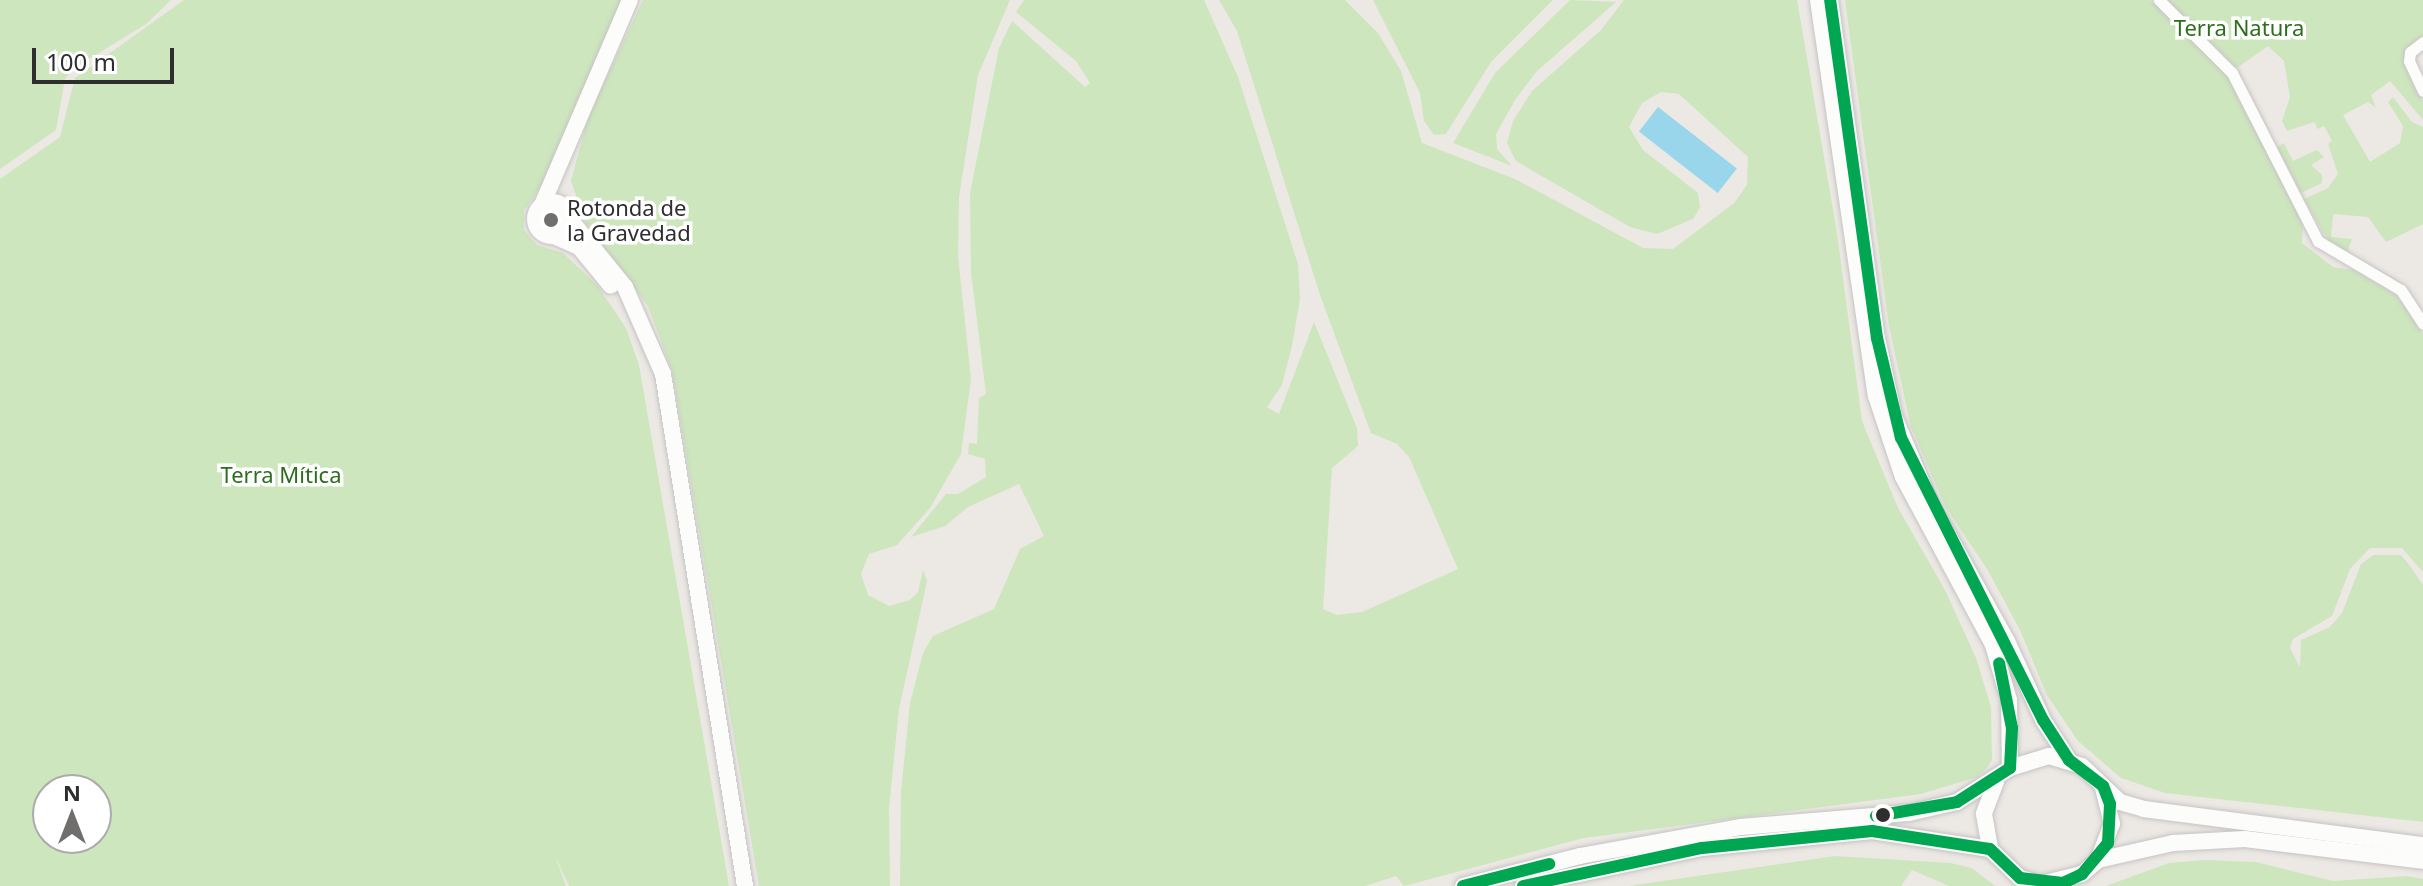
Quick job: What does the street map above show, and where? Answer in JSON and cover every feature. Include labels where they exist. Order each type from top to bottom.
[{"type":"main road","points":[[630,0],[535,223],[543,234],[579,247],[620,298],[653,377],[735,886]]},
{"type":"main road","points":[[1818,0],[1876,396],[1903,477],[1993,645],[2009,700],[2010,768]]},
{"type":"main road","points":[[1830,0],[1877,338],[1897,427],[1931,504],[2007,641],[2043,720],[2069,760],[2120,802],[2192,819],[2423,845]]},
{"type":"main road","points":[[554,236],[563,232],[567,213],[561,163]]},
{"type":"main road","points":[[542,205],[551,202],[567,213],[625,287],[663,374],[745,886]]},
{"type":"main road","points":[[1463,886],[1580,856],[1741,827],[1909,813],[1957,802],[1997,781],[2010,768],[2039,757],[2069,760]]},
{"type":"main road","points":[[1997,781],[1984,814],[1990,849],[2003,866],[2041,884],[2063,883],[2098,860],[2155,845],[2245,839],[2423,861]]},
{"type":"main road","points":[[2098,860],[2112,824],[2103,786]]},
{"type":"main road","points":[[1523,886],[1702,848],[1858,832],[1961,841],[1990,849]]},
{"type":"street","points":[[2159,0],[2232,73],[2318,241],[2401,290],[2423,324]]},
{"type":"street","points":[[2423,42],[2410,52],[2409,61],[2423,91]]},
{"type":"green space","points":[[0,0],[171,0],[146,24],[73,69],[65,79],[56,130],[0,169]]},
{"type":"green space","name":"Terra Mítica","points":[[184,0],[622,0],[543,184],[524,210],[524,230],[537,245],[563,253],[597,285],[626,328],[639,365],[729,886],[569,886],[555,856],[566,886],[0,886],[0,179],[60,137],[75,78]]},
{"type":"green space","points":[[643,0],[1010,0],[978,75],[959,197],[958,256],[971,379],[961,454],[930,508],[897,545],[869,554],[861,574],[868,595],[889,606],[910,600],[918,592],[923,570],[927,581],[899,709],[889,808],[890,886],[759,886],[672,371],[648,306],[586,224],[571,181],[588,117]]},
{"type":"green space","points":[[1024,0],[1204,0],[1238,77],[1298,264],[1300,299],[1292,346],[1282,385],[1267,407],[1279,414],[1314,322],[1357,428],[1358,446],[1332,468],[1323,609],[1337,615],[1362,612],[1458,569],[1409,457],[1397,444],[1371,433],[1320,295],[1237,31],[1219,0],[1345,0],[1378,33],[1401,71],[1422,143],[1515,179],[1643,248],[1673,249],[1734,203],[1747,185],[1748,157],[1679,94],[1661,92],[1642,103],[1629,127],[1643,150],[1698,193],[1700,207],[1693,219],[1657,234],[1630,227],[1516,161],[1507,143],[1513,121],[1532,91],[1601,30],[1624,0],[1797,0],[1837,233],[1862,421],[1898,508],[1945,590],[1976,658],[1991,707],[1992,760],[1986,769],[1977,777],[1921,794],[1584,838],[1404,886],[1396,876],[1365,886],[900,886],[901,792],[910,703],[923,653],[933,636],[994,609],[1020,549],[1044,536],[1019,484],[968,507],[945,526],[911,537],[946,494],[958,494],[986,477],[985,459],[968,454],[969,443],[977,444],[979,398],[986,394],[971,272],[970,193],[999,48],[1012,21],[1085,87],[1090,83],[1076,61],[1016,12]]},
{"type":"green space","points":[[1373,0],[1553,0],[1491,62],[1446,134],[1434,135],[1424,121],[1420,93]]},
{"type":"green space","points":[[1570,0],[1616,2],[1536,72],[1515,100],[1496,134],[1497,149],[1512,166],[1453,143],[1495,73]]},
{"type":"green space","points":[[1845,0],[2150,0],[2179,22],[2228,75],[2303,224],[2302,243],[2333,267],[2354,270],[2394,294],[2408,310],[2423,334],[2423,572],[2402,548],[2370,548],[2350,569],[2332,616],[2293,639],[2290,648],[2300,667],[2301,640],[2330,627],[2342,613],[2361,564],[2373,555],[2401,555],[2410,566],[2423,585],[2423,822],[2165,793],[2121,778],[2078,741],[2047,695],[2020,630],[1987,569],[1945,506],[1911,427],[1889,326]]},
{"type":"green space","name":"Terra Natura","points":[[2166,0],[2423,0],[2423,36],[2404,58],[2423,101],[2423,120],[2390,81],[2371,95],[2376,108],[2368,102],[2343,115],[2370,162],[2400,143],[2403,126],[2388,102],[2393,97],[2412,122],[2423,127],[2423,224],[2386,242],[2368,217],[2333,214],[2331,237],[2352,239],[2347,253],[2330,244],[2304,199],[2328,188],[2338,174],[2328,144],[2332,141],[2324,126],[2318,129],[2314,122],[2287,131],[2282,121],[2290,97],[2284,61],[2268,46],[2237,68]]},
{"type":"green space","points":[[2284,143],[2293,161],[2317,150],[2324,157],[2311,165],[2322,175],[2322,183],[2301,193],[2277,147]]},
{"type":"green space","points":[[1835,856],[1950,863],[1972,868],[1995,886],[1949,886],[1912,870],[1901,886],[1628,886]]},
{"type":"green space","points":[[2205,860],[2256,862],[2333,881],[2407,876],[2423,879],[2423,886],[2106,886],[2169,863]]},
{"type":"water","points":[[1658,107],[1737,169],[1718,193],[1639,131]]},
{"type":"transit line","points":[[1523,886],[1702,848],[1872,831],[1990,849],[2020,878],[2063,883],[2082,874],[2108,843],[2110,804],[2103,786],[2069,760],[2043,720],[1901,438],[1877,338],[1830,0]]},
{"type":"transit line","points":[[1876,816],[1957,802],[2010,768],[2012,728],[1999,663]]},
{"type":"transit line","points":[[1463,886],[1549,864]]},
{"type":"place","name":"Rotonda de la Gravedad","points":[[551,220]]}]
